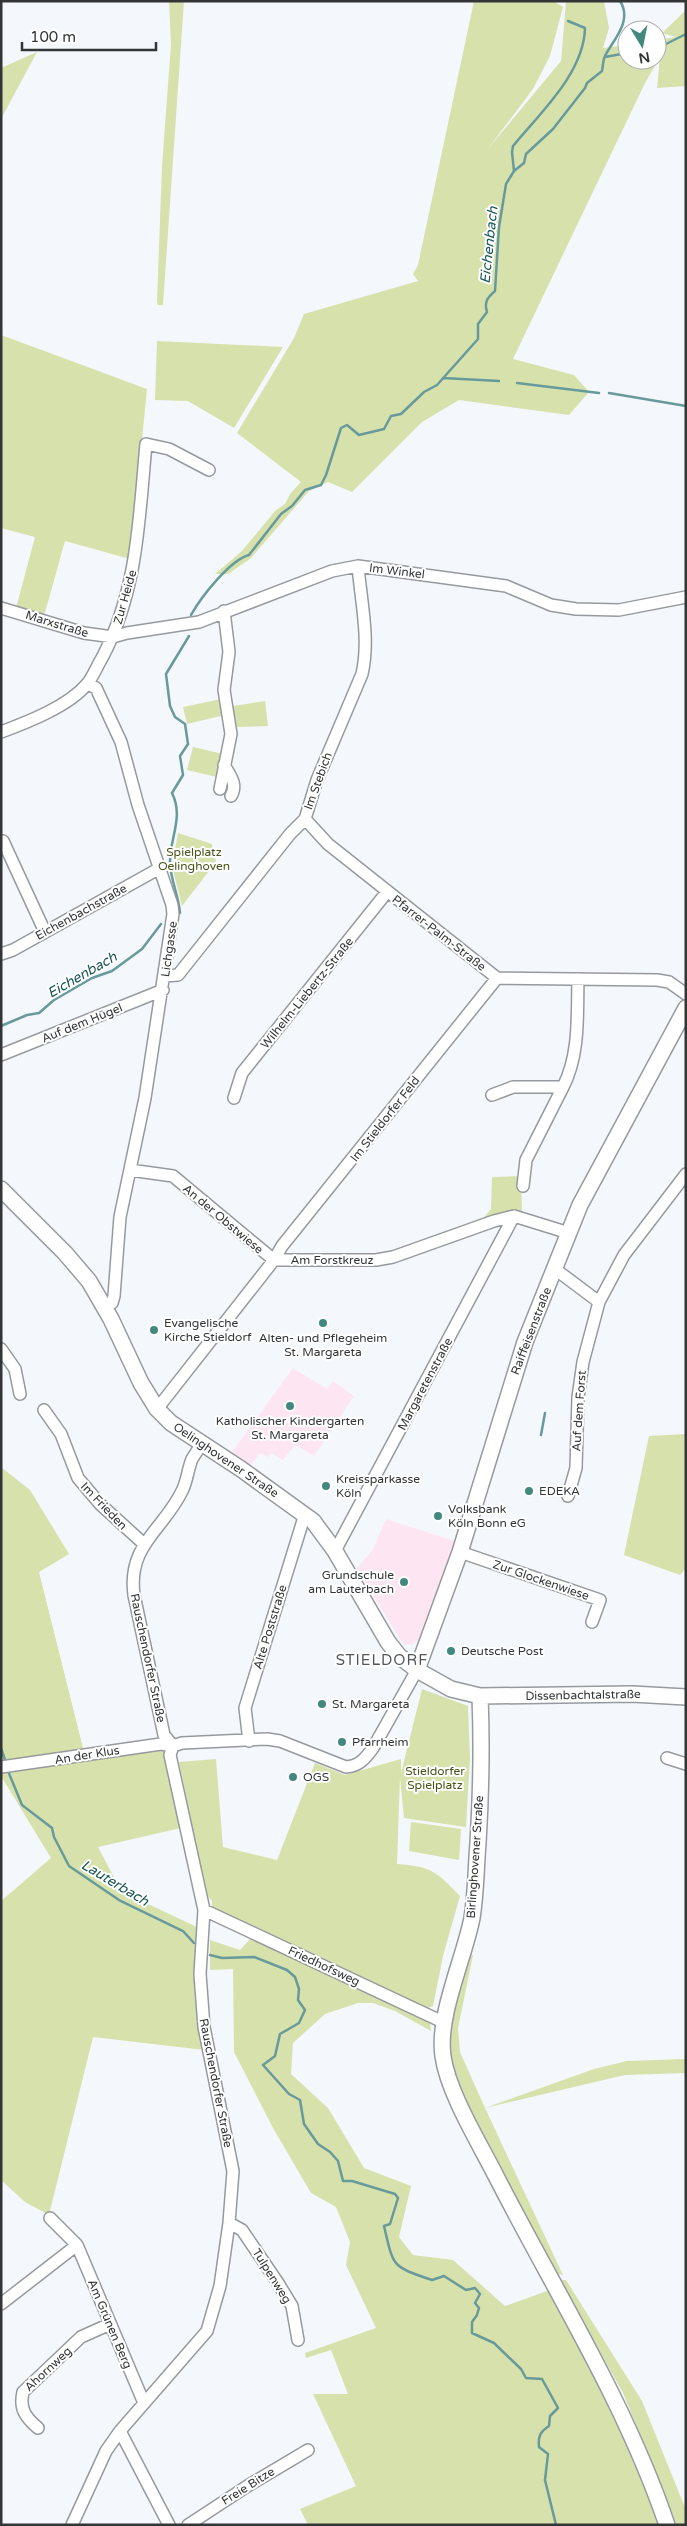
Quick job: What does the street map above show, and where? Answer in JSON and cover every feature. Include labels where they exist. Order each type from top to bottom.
[{"type":"main road","name":"Raiffeisenstraße","points":[[417,1670],[460,1552],[514,1373],[569,1233],[594,1176],[686,1008]]},
{"type":"main road","name":"Oelinghovener Straße","points":[[1,1188],[65,1253],[89,1281],[105,1308],[141,1383],[157,1409],[171,1424],[203,1443],[305,1514],[324,1534],[398,1656],[417,1670],[451,1689],[480,1696]]},
{"type":"main road","name":"Dissenbachtalstraße","points":[[480,1696],[632,1694],[686,1697]]},
{"type":"main road","name":"Birlinghovener Straße","points":[[480,1696],[479,1816],[474,1904],[444,2023],[442,2046],[447,2074],[521,2225],[589,2346],[620,2410],[667,2525]]},
{"type":"street","name":"Zur Heide","points":[[1,732],[38,717],[75,696],[88,684],[113,637],[134,570],[146,444],[169,449],[209,470]]},
{"type":"street","name":"Im Winkel","points":[[113,637],[127,633],[198,622],[332,571],[358,566],[506,586],[551,605],[576,609],[619,610],[686,597]]},
{"type":"street","name":"Im Stebich","points":[[165,976],[178,975],[290,834],[305,819],[316,780],[362,674],[366,642],[358,566]]},
{"type":"street","name":"Marxstraße","points":[[1,608],[84,633],[113,637]]},
{"type":"street","points":[[220,789],[231,734],[224,690],[230,652],[224,611]]},
{"type":"street","name":"Lichgasse","points":[[88,684],[96,688],[122,742],[138,805],[160,868],[173,914],[146,1098],[120,1217],[114,1296],[112,1303],[105,1308]]},
{"type":"street","points":[[224,765],[234,780],[234,791],[231,796]]},
{"type":"street","name":"Pfarrer-Palm-Straße","points":[[305,819],[328,844],[497,978],[657,980],[669,982],[686,994]]},
{"type":"street","points":[[4,841],[45,932]]},
{"type":"street","name":"Eichenbachstraße","points":[[1,954],[45,932],[160,868]]},
{"type":"street","name":"Wilhelm-Liebertz-Straße","points":[[234,1098],[242,1073],[387,892]]},
{"type":"street","name":"Im Stieldorfer Feld","points":[[274,1260],[282,1246],[497,978]]},
{"type":"street","points":[[523,1186],[526,1160],[570,1075],[575,1052],[578,979]]},
{"type":"street","name":"Auf dem Hügel","points":[[1,1055],[163,990]]},
{"type":"street","points":[[492,1095],[514,1086],[563,1087]]},
{"type":"street","name":"An der Obstwiese","points":[[130,1170],[173,1176],[274,1260]]},
{"type":"street","name":"Auf dem Forst","points":[[568,1496],[576,1468],[578,1397],[583,1362],[599,1302],[624,1254],[686,1174]]},
{"type":"street","points":[[514,1216],[569,1233]]},
{"type":"street","name":"Am Forstkreuz","points":[[157,1409],[274,1260],[376,1260],[393,1257],[494,1221],[514,1216]]},
{"type":"street","name":"Margaretenstraße","points":[[335,1551],[514,1216]]},
{"type":"street","points":[[555,1268],[599,1302]]},
{"type":"street","points":[[1,1348],[15,1369],[20,1394]]},
{"type":"street","name":"Im Frieden","points":[[44,1410],[60,1434],[78,1478],[100,1504],[144,1544]]},
{"type":"street","name":"Rauschendorfer Straße","points":[[72,2525],[106,2451],[120,2431],[208,2331],[220,2286],[229,2223],[231,2161],[204,2027],[200,1974],[204,1910],[170,1755],[173,1746],[164,1735],[134,1595],[134,1572],[144,1544],[178,1498],[192,1460],[203,1443]]},
{"type":"street","name":"Alte Poststraße","points":[[249,1741],[245,1708],[305,1514]]},
{"type":"street","name":"Zur Glockenwiese","points":[[460,1552],[600,1600],[592,1622]]},
{"type":"street","name":"An der Klus","points":[[1,1766],[161,1744],[173,1746],[182,1743],[267,1739],[280,1741],[346,1767],[354,1766],[364,1760],[378,1741],[417,1670]]},
{"type":"street","points":[[667,1758],[686,1764]]},
{"type":"street","name":"Friedhofsweg","points":[[204,1910],[444,2023]]},
{"type":"street","name":"Am Grünen Berg","points":[[50,2218],[77,2245],[144,2403]]},
{"type":"street","name":"Tulpenweg","points":[[229,2223],[242,2230],[283,2290],[292,2306],[298,2340]]},
{"type":"street","points":[[1,2304],[77,2245]]},
{"type":"street","name":"Ahornweg","points":[[38,2428],[26,2418],[20,2402],[23,2392],[81,2338],[110,2324]]},
{"type":"street","points":[[120,2431],[169,2525]]},
{"type":"street","name":"Freie Bitze","points":[[188,2525],[248,2485],[308,2450]]},
{"type":"shaded area","points":[[293,1368],[327,1389],[333,1381],[354,1396],[314,1456],[295,1445],[283,1460],[271,1453],[268,1457],[260,1453],[250,1466],[230,1455]]},
{"type":"shaded area","name":"Grundschule am Lauterbach","points":[[386,1519],[455,1541],[427,1623],[418,1640],[412,1645],[403,1644],[362,1577],[355,1571],[373,1549]]},
{"type":"green space","points":[[169,1],[184,1],[163,305],[158,305],[162,166],[171,44]]},
{"type":"green space","points":[[474,1],[553,1],[563,7],[550,56],[533,89],[487,150],[561,61],[566,1],[604,1],[609,28],[603,48],[617,46],[617,70],[652,70],[513,359],[574,375],[589,392],[569,415],[459,400],[422,422],[352,492],[328,482],[309,491],[250,559],[228,574],[215,574],[242,551],[275,511],[285,504],[290,494],[301,482],[237,433],[294,338],[304,314],[418,281],[413,274],[418,265]]},
{"type":"green space","points":[[686,10],[686,86],[657,88],[659,70],[667,70],[667,38],[676,37],[667,34],[667,28]]},
{"type":"green space","points":[[37,52],[1,119],[1,68]]},
{"type":"green space","points":[[1,335],[147,389],[130,559],[65,541],[44,616],[16,608],[35,537],[1,528]]},
{"type":"green space","points":[[157,341],[283,347],[234,428],[188,401],[155,400]]},
{"type":"green space","points":[[221,699],[225,715],[187,724],[183,707]]},
{"type":"green space","points":[[265,701],[268,726],[237,727],[233,706]]},
{"type":"green space","points":[[193,747],[223,754],[217,777],[187,770]]},
{"type":"green space","name":"Spielplatz Oelinghoven","points":[[178,833],[212,844],[216,862],[182,906],[172,866]]},
{"type":"green space","points":[[521,1176],[522,1211],[512,1211],[482,1220],[491,1209],[492,1177]]},
{"type":"green space","points":[[686,1434],[686,1568],[680,1575],[624,1555],[649,1436]]},
{"type":"green space","points":[[1,1467],[30,1490],[69,1554],[39,1572],[84,1752],[1,1763]]},
{"type":"green space","name":"Stieldorfer Spielplatz","points":[[422,1689],[468,1706],[470,1758],[466,1827],[404,1818],[400,1777],[397,1864],[418,1866],[433,1872],[460,1896],[443,1956],[433,2006],[425,2009],[212,1911],[212,1901],[206,1894],[179,1762],[216,1759],[223,1847],[277,1860],[315,1763],[345,1775],[401,1759],[401,1773]]},
{"type":"green space","points":[[157,1748],[165,1752],[181,1828],[98,1847],[118,1885],[148,1904],[199,1928],[195,1990],[200,2035],[204,2050],[93,2037],[49,2215],[25,2202],[1,2180],[1,1901],[51,1858],[1,1776],[1,1771]]},
{"type":"green space","points":[[411,1822],[461,1829],[459,1860],[409,1851]]},
{"type":"green space","points":[[252,1937],[430,2020],[431,2031],[395,2011],[373,2003],[358,2003],[325,2014],[293,2043],[291,2074],[328,2108],[364,2168],[411,2186],[399,2237],[413,2255],[453,2260],[505,2306],[550,2290],[607,2386],[660,2525],[308,2525],[300,2509],[356,2486],[313,2394],[348,2394],[331,2350],[306,2358],[305,2353],[376,2328],[346,2265],[350,2242],[336,2207],[311,2193],[273,2128],[234,2052],[233,1969],[210,1970],[210,1940],[240,1950]]},
{"type":"green space","points":[[469,1954],[473,1955],[458,2028],[460,2052],[563,2275],[551,2272],[456,2086],[446,2037]]},
{"type":"green space","points":[[686,2059],[686,2073],[625,2075],[485,2108],[594,2069],[627,2061]]},
{"type":"green space","points":[[560,2280],[566,2280],[642,2401],[686,2510],[686,2525],[677,2525],[623,2393]]},
{"type":"waterway","name":"Eichenbach","points":[[191,615],[225,571],[241,558],[249,555],[281,514],[292,506],[305,490],[321,485],[341,428],[347,425],[359,435],[384,429],[391,416],[401,414],[424,392],[437,385],[478,339],[478,324],[487,312],[487,300],[495,291],[499,227],[506,184],[514,171],[524,163],[526,154],[553,129],[587,83],[602,71],[605,56],[623,23],[623,8],[620,1]]},
{"type":"waterway","points":[[514,171],[513,146],[559,92],[577,61],[583,45],[585,28],[568,21]]},
{"type":"waterway","points":[[667,44],[686,34]]},
{"type":"waterway","points":[[605,57],[617,55]]},
{"type":"waterway","points":[[443,378],[499,381]]},
{"type":"waterway","points":[[517,383],[599,393]]},
{"type":"waterway","points":[[609,393],[686,406]]},
{"type":"waterway","name":"Eichenbach","points":[[180,913],[170,868],[177,819],[177,810],[172,793],[183,775],[180,756],[188,744],[185,724],[175,717],[170,706],[166,674],[189,636]]},
{"type":"waterway","name":"Eichenbach","points":[[1,1026],[27,1015],[39,1013],[54,1000],[92,978],[112,971],[142,949],[161,924]]},
{"type":"waterway","points":[[541,1435],[545,1413]]},
{"type":"waterway","name":"Lauterbach","points":[[1,1748],[6,1763]]},
{"type":"waterway","name":"Lauterbach","points":[[8,1771],[22,1805],[52,1828],[54,1837],[69,1866],[119,1900],[183,1931],[194,1943]]},
{"type":"waterway","name":"Lauterbach","points":[[210,1955],[222,1958],[254,1957],[287,1970],[295,1977],[299,1989],[298,2000],[305,2010],[299,2023],[280,2034],[275,2056],[263,2065],[289,2094],[300,2100],[304,2124],[318,2144],[330,2152],[338,2161],[343,2181],[352,2181],[395,2194],[398,2198],[390,2224],[384,2226],[390,2250],[396,2264],[409,2272],[432,2280],[444,2276],[466,2290],[475,2288],[480,2294],[475,2303],[479,2308],[472,2322],[472,2333],[494,2343],[521,2369],[526,2378],[542,2379],[558,2408],[550,2416],[549,2426],[539,2437],[539,2447],[548,2454],[545,2480],[556,2525]]},
{"type":"place","name":"Alten- und Pflegeheim St. Margareta","points":[[323,1323]]},
{"type":"place","name":"Evangelische Kirche Stieldorf","points":[[154,1330]]},
{"type":"place","name":"Katholischer Kindergarten St. Margareta","points":[[290,1406]]},
{"type":"place","name":"Kreissparkasse Köln","points":[[326,1486]]},
{"type":"place","name":"EDEKA","points":[[529,1491]]},
{"type":"place","name":"Volksbank Köln Bonn eG","points":[[438,1516]]},
{"type":"place","name":"Grundschule am Lauterbach","points":[[404,1582]]},
{"type":"place","name":"Deutsche Post","points":[[451,1651]]},
{"type":"place","name":"St. Margareta","points":[[322,1704]]},
{"type":"place","name":"Pfarrheim","points":[[342,1742]]},
{"type":"place","name":"OGS","points":[[293,1777]]},
{"type":"district","name":"STIELDORF","points":[[382,1660]]}]
